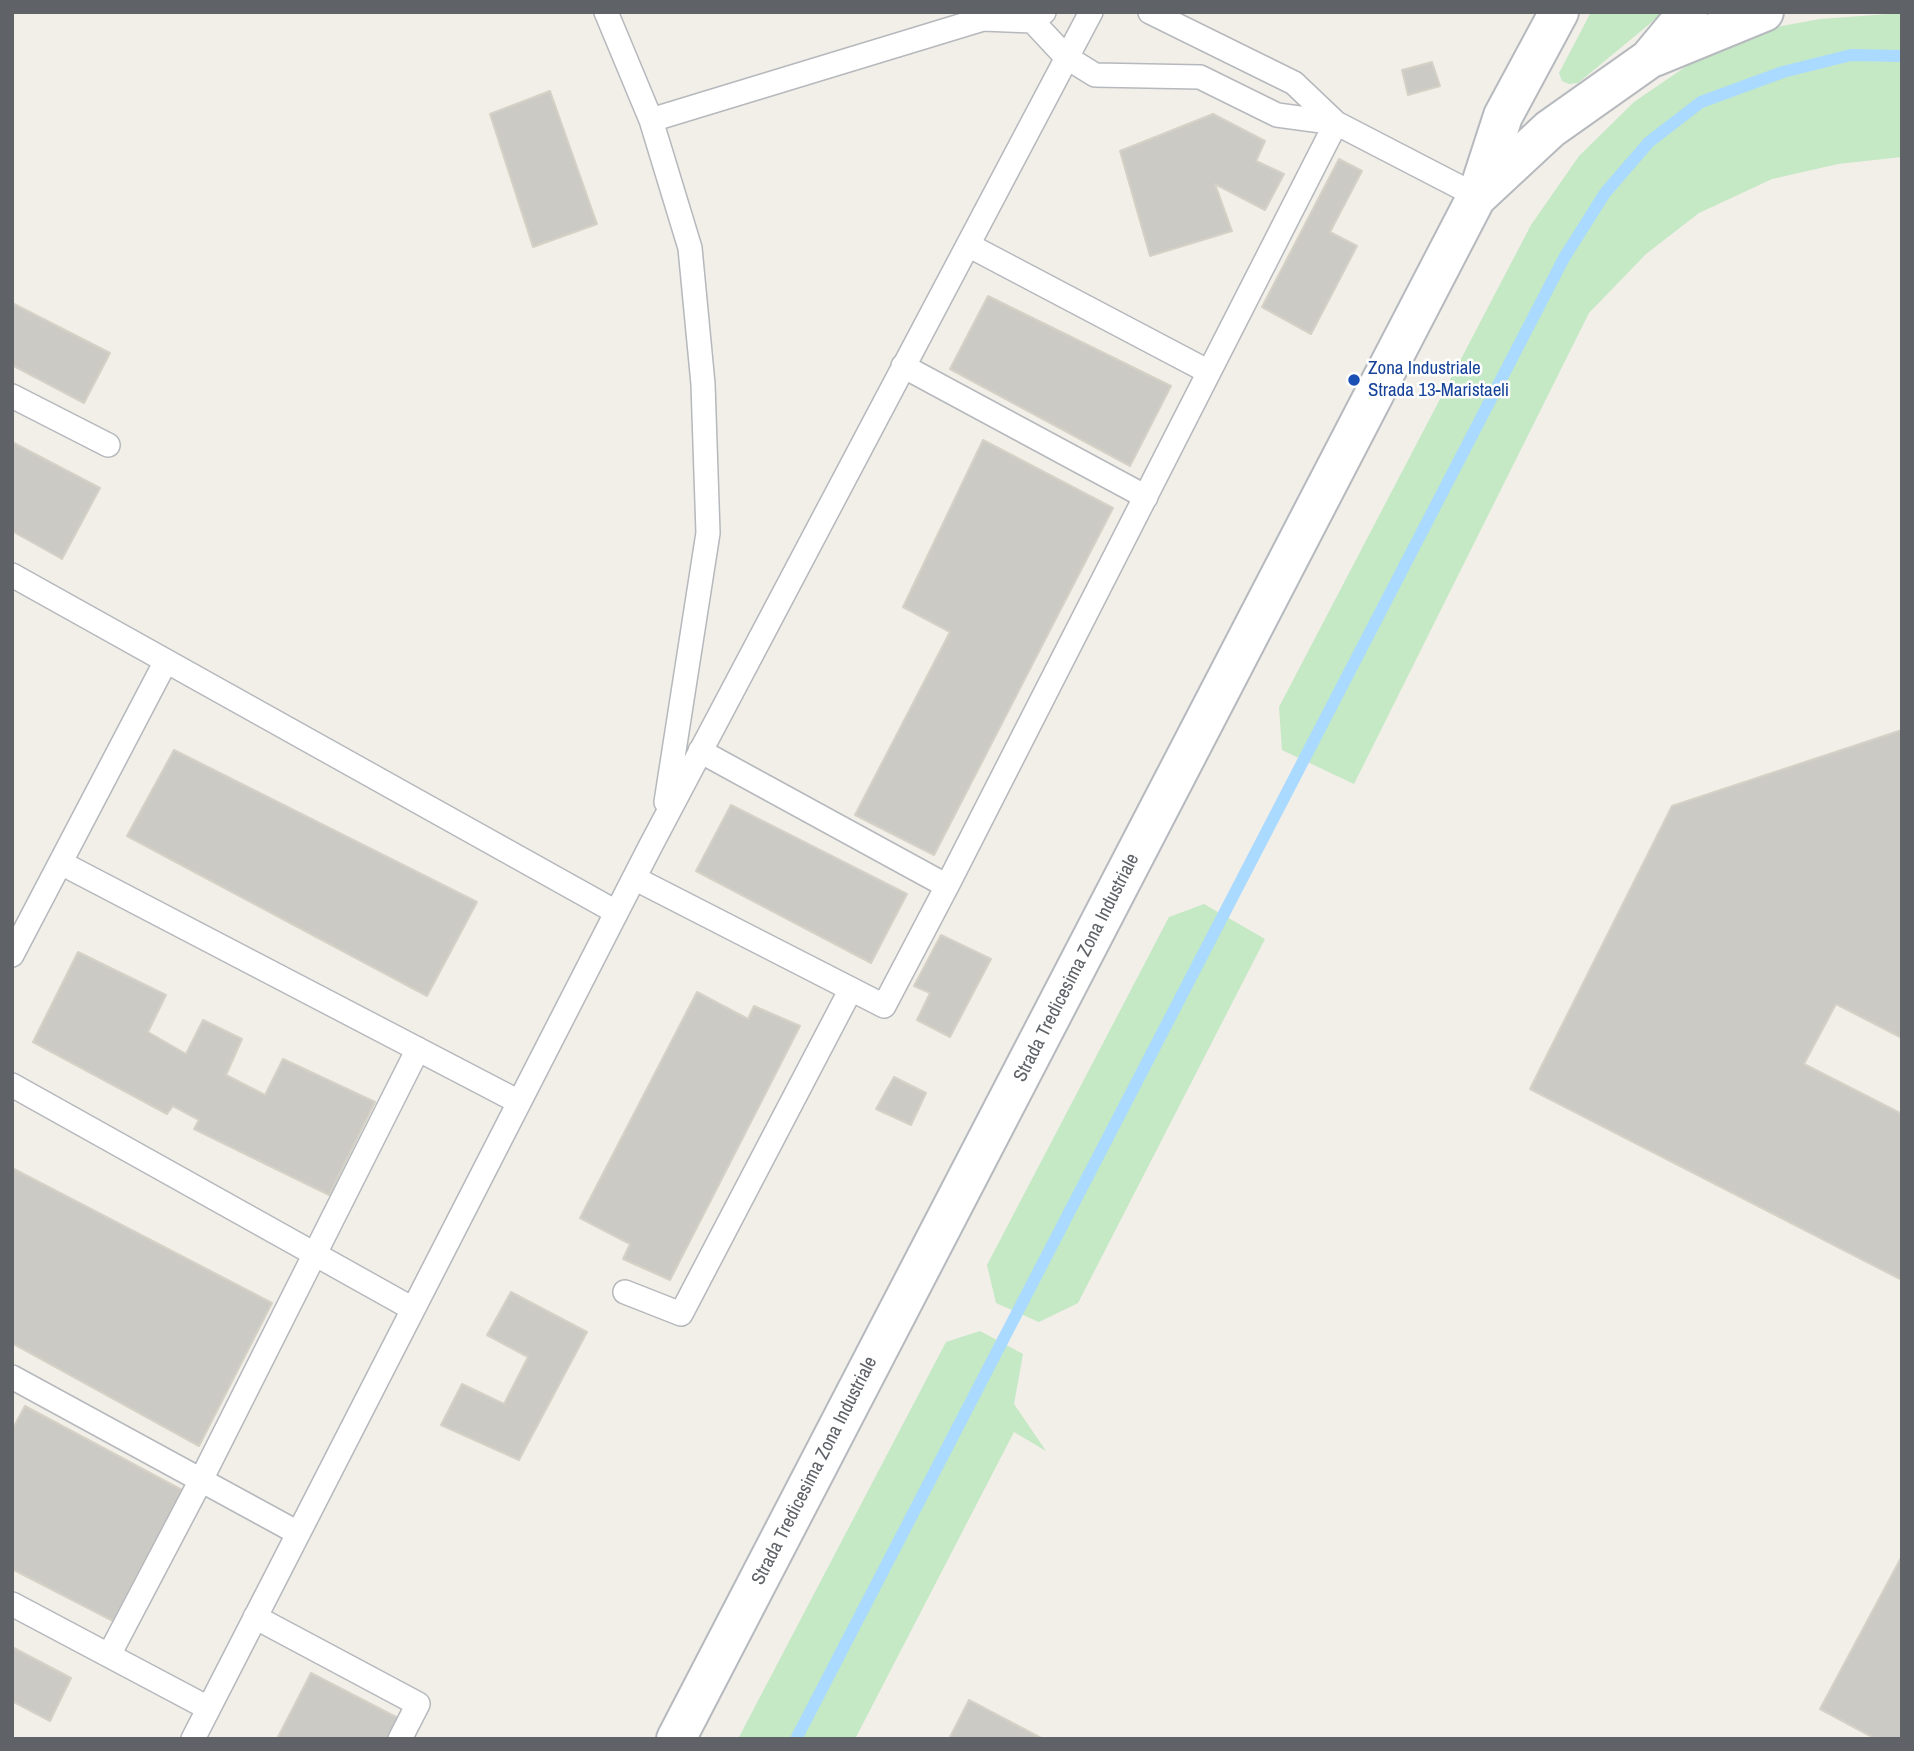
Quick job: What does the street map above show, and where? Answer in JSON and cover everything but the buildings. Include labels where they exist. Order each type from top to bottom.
[{"type":"street","points":[[1478,197],[1503,116],[1559,12]]},
{"type":"street","points":[[1649,59],[1688,12]]},
{"type":"street","points":[[1478,197],[1550,129],[1649,59],[1764,12]]},
{"type":"street","name":"Strada Tredicesima Zona Industriale","points":[[676,1739],[1478,197]]},
{"type":"lane","points":[[606,12],[651,120],[690,248],[703,384],[708,533],[663,822]]},
{"type":"lane","points":[[193,1739],[663,822],[1091,12]]},
{"type":"lane","points":[[1150,12],[1294,83],[1336,123],[1478,197]]},
{"type":"lane","points":[[651,120],[982,19],[1033,15],[1066,57],[1095,75],[1200,77],[1277,115],[1336,123]]},
{"type":"lane","points":[[634,878],[884,1006],[1336,123]]},
{"type":"lane","points":[[968,245],[1209,372]]},
{"type":"lane","points":[[903,366],[1146,497]]},
{"type":"lane","points":[[12,396],[108,445]]},
{"type":"lane","points":[[12,575],[617,912]]},
{"type":"lane","points":[[12,955],[166,661]]},
{"type":"lane","points":[[700,751],[947,886]]},
{"type":"lane","points":[[61,863],[519,1102]]},
{"type":"lane","points":[[625,1292],[681,1314],[851,989]]},
{"type":"lane","points":[[109,1655],[201,1480],[418,1049]]},
{"type":"lane","points":[[12,1086],[413,1309]]},
{"type":"lane","points":[[13,1378],[298,1533]]},
{"type":"lane","points":[[12,1604],[208,1709]]},
{"type":"lane","points":[[255,1617],[418,1704],[400,1739]]},
{"type":"green space","points":[[1591,12],[1664,12],[1578,83],[1569,84],[1562,81],[1559,73]]},
{"type":"green space","points":[[1902,13],[1902,157],[1838,164],[1772,179],[1699,213],[1646,254],[1589,313],[1354,784],[1282,750],[1279,707],[1531,225],[1579,156],[1634,102],[1694,61],[1771,28],[1820,19]]},
{"type":"green space","points":[[1204,904],[1265,939],[1078,1303],[1039,1322],[996,1303],[987,1265],[1169,917]]},
{"type":"green space","points":[[980,1331],[1023,1354],[1014,1404],[1046,1451],[1014,1432],[855,1739],[738,1739],[946,1342]]},
{"type":"waterway","points":[[796,1739],[1564,258],[1605,193],[1649,142],[1701,102],[1783,72],[1851,55],[1902,56]]},
{"type":"place","name":"Zona Industriale Strada 13-Maristaeli","points":[[1354,380]]}]
